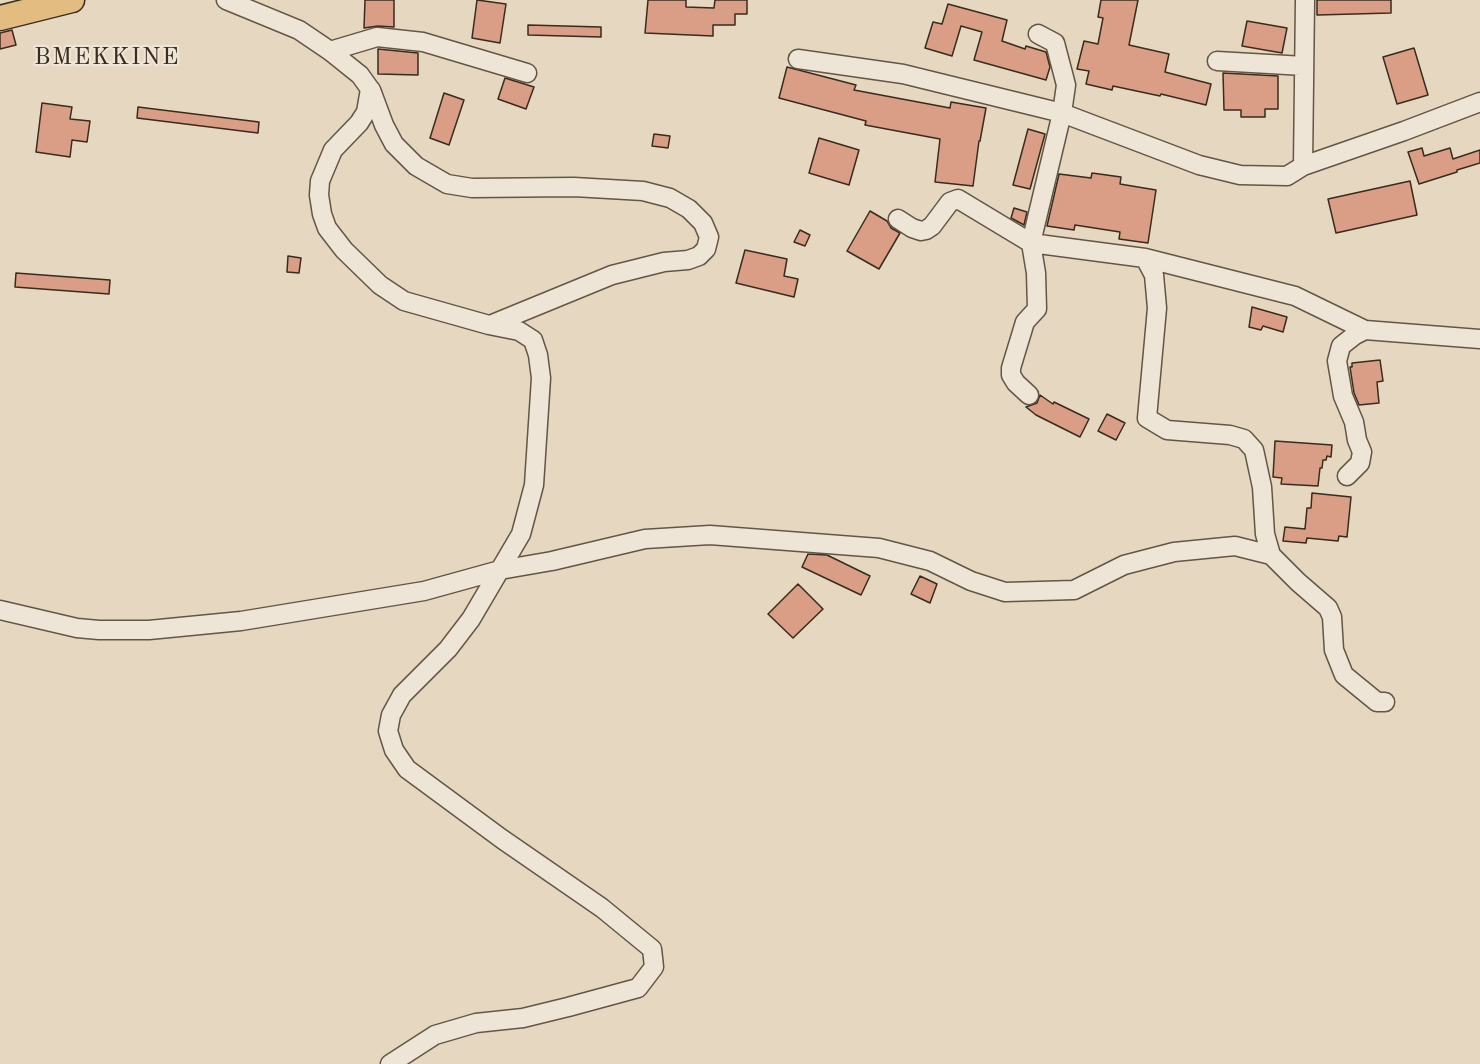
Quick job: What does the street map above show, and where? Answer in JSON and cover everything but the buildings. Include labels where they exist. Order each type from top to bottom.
[{"type":"main road","points":[[0,18],[72,0]]},
{"type":"street","points":[[226,0],[299,30],[360,75],[370,89],[394,144],[416,166],[447,184],[472,189],[574,187],[643,191],[670,198],[689,209],[703,223],[709,237],[706,249],[699,256],[612,275],[489,325]]},
{"type":"street","points":[[1303,166],[1305,0]]},
{"type":"street","points":[[1029,395],[1016,383],[1011,375],[1011,368],[1025,322],[1038,309],[1036,273],[1031,243],[1062,113],[1066,85],[1055,43],[1038,34]]},
{"type":"street","points":[[330,51],[377,38],[423,42],[527,73]]},
{"type":"street","points":[[798,59],[903,74],[1062,113],[1199,165],[1240,175],[1287,176],[1303,166],[1480,102]]},
{"type":"street","points":[[1217,61],[1304,66]]},
{"type":"street","points":[[370,89],[366,112],[359,123],[333,150],[320,181],[319,195],[327,228],[362,270],[404,301],[519,331],[533,340],[538,355],[541,378],[534,485],[521,534],[471,619],[448,649],[402,695],[391,716],[388,731],[394,750],[407,769],[602,908],[652,949],[654,967],[638,988],[523,1018],[477,1023],[435,1035],[390,1064]]},
{"type":"street","points":[[898,219],[912,228],[926,230],[932,226],[950,202],[958,199],[1031,243],[1145,258],[1295,296],[1365,330],[1480,339]]},
{"type":"street","points":[[1145,258],[1154,275],[1157,308],[1147,418],[1167,430],[1214,432],[1244,439],[1254,450],[1262,487],[1265,534],[1271,555],[1328,608],[1332,617],[1335,650],[1344,675],[1377,702],[1385,702]]},
{"type":"street","points":[[1347,476],[1360,463],[1362,452],[1354,422],[1343,396],[1337,361],[1341,346],[1365,330]]},
{"type":"street","points":[[0,610],[77,628],[149,630],[297,613],[424,591],[500,570],[552,561],[645,538],[710,535],[879,548],[930,561],[971,581],[1005,592],[1074,590],[1124,566],[1174,552],[1235,546],[1271,555]]},
{"type":"district","name":"BMEKKINE","points":[[107,58]]}]
